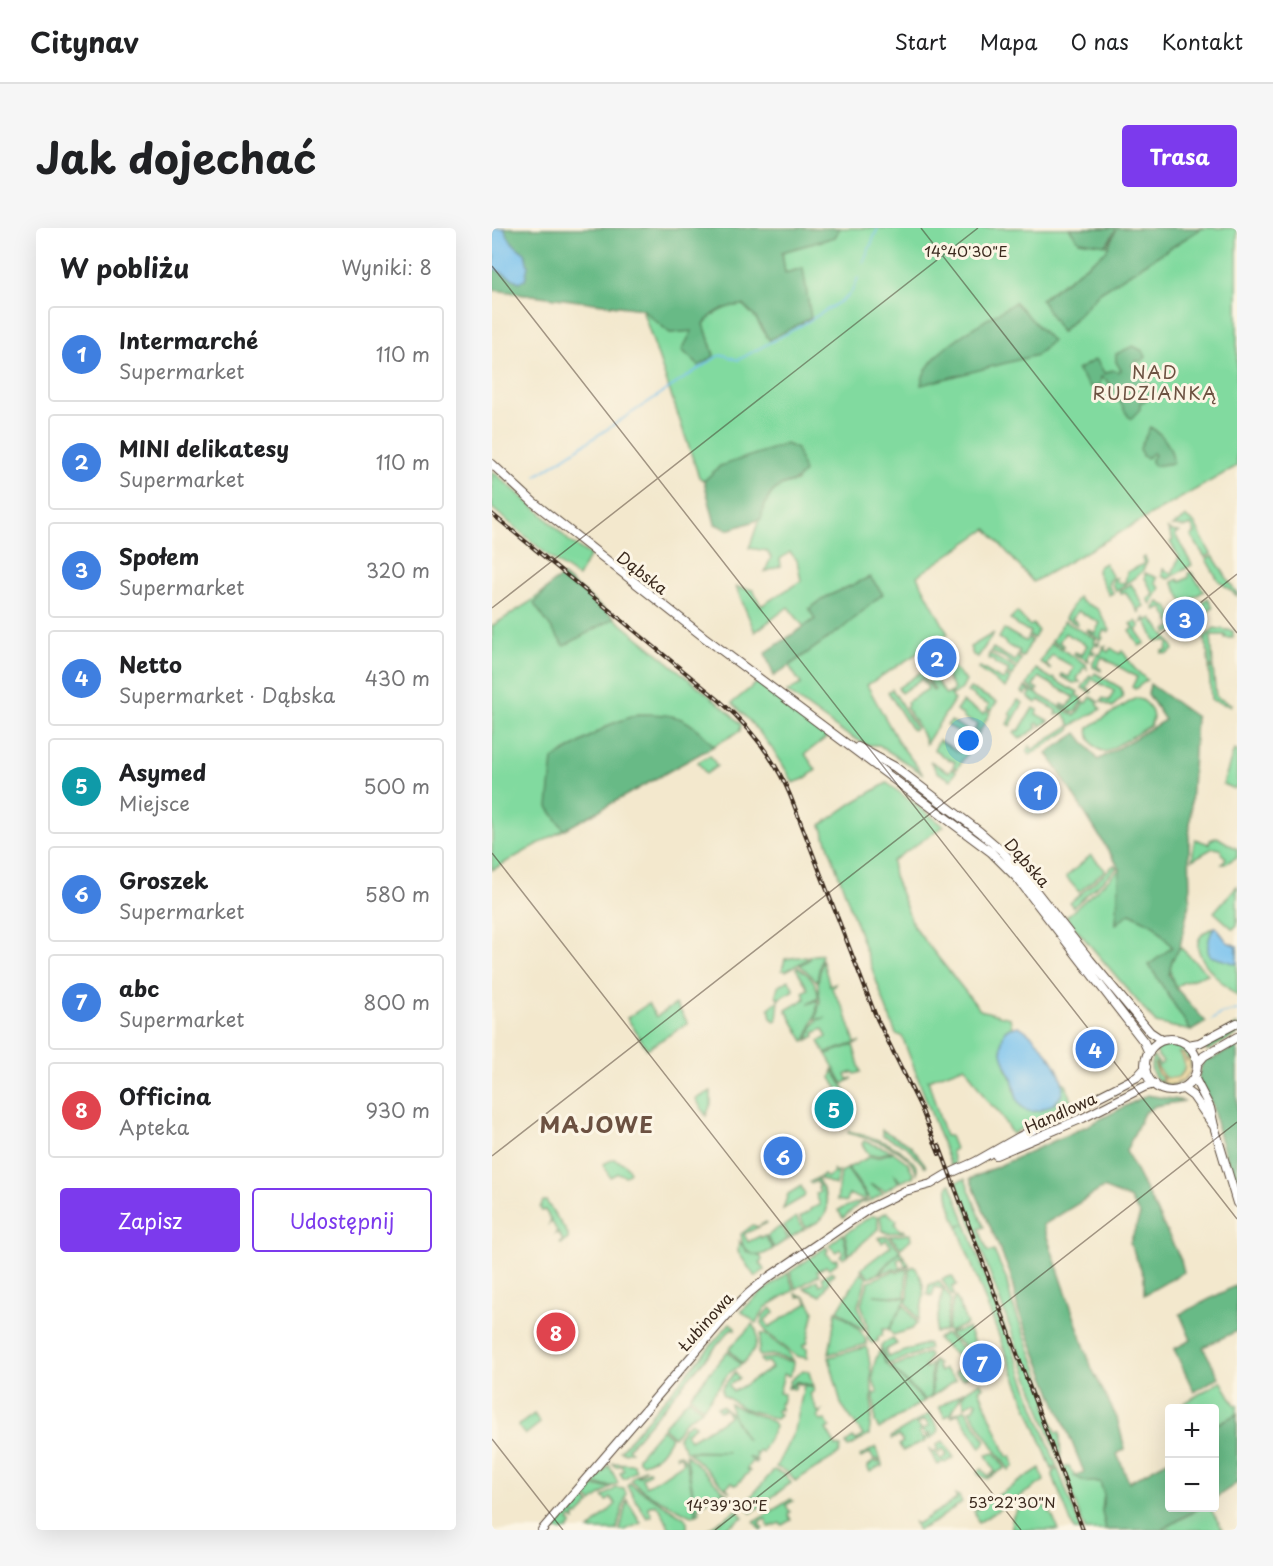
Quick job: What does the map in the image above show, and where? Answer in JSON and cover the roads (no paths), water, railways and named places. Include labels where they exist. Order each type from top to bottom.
[{"type":"street","name":"Dąbska","points":[[492,464],[533,502],[638,585],[980,842],[1003,863],[1143,1040],[1149,1053]]},
{"type":"street","name":"Dąbska","points":[[840,738],[892,765],[997,847],[1021,872],[1151,1033],[1162,1040]]},
{"type":"street","points":[[1188,1045],[1199,1043],[1237,1023]]},
{"type":"street","points":[[1197,1064],[1205,1055],[1237,1037]]},
{"type":"street","points":[[1162,1040],[1177,1040],[1188,1045],[1195,1054],[1197,1064],[1194,1077],[1182,1088],[1168,1090],[1155,1084],[1149,1077],[1146,1067],[1149,1053],[1155,1044],[1162,1040]]},
{"type":"street","name":"Handlowa","points":[[975,1162],[1022,1135],[1137,1077],[1146,1067]]},
{"type":"street","points":[[1194,1077],[1212,1110],[1214,1126],[1237,1203]]},
{"type":"street","name":"Handlowa","points":[[931,1184],[975,1162],[1076,1121],[1144,1086],[1155,1084]]},
{"type":"street","points":[[1182,1088],[1192,1096],[1214,1126]]},
{"type":"street","name":"Łubinowa","points":[[542,1530],[720,1323],[749,1293],[866,1210],[905,1191],[931,1184]]},
{"type":"water","points":[[492,228],[504,228],[512,242],[525,253],[528,266],[525,280],[519,282],[493,268],[495,257],[492,252]]},
{"type":"water","points":[[1214,927],[1227,942],[1237,946],[1237,964],[1210,956],[1208,945]]},
{"type":"water","points":[[1018,1026],[1033,1037],[1049,1055],[1063,1085],[1062,1093],[1056,1102],[1041,1110],[1029,1111],[1020,1105],[1006,1066],[1002,1049],[1005,1030]]},
{"type":"waterway","points":[[863,263],[878,228]]},
{"type":"waterway","points":[[536,476],[718,356],[724,355],[738,360],[846,298],[858,278]]},
{"type":"waterway","points":[[1212,1020],[1220,1014],[1237,1010]]},
{"type":"railway","points":[[492,514],[719,700],[741,721],[769,755],[790,795],[877,1019],[921,1108],[939,1154]]},
{"type":"railway","points":[[939,1145],[1083,1530]]},
{"type":"place","name":"Społem","points":[[1185,619]]},
{"type":"place","name":"MINI delikatesy","points":[[937,658]]},
{"type":"place","name":"Intermarché","points":[[1038,791]]},
{"type":"place","name":"Netto","points":[[1095,1049]]},
{"type":"place","name":"Asymed","points":[[834,1109]]},
{"type":"place","name":"Groszek","points":[[783,1156]]},
{"type":"place","name":"Officina","points":[[556,1332]]},
{"type":"place","name":"abc","points":[[982,1363]]},
{"type":"district","name":"NAD RUDZIANKĄ","points":[[1155,381]]},
{"type":"district","name":"MAJOWE","points":[[597,1123]]}]
